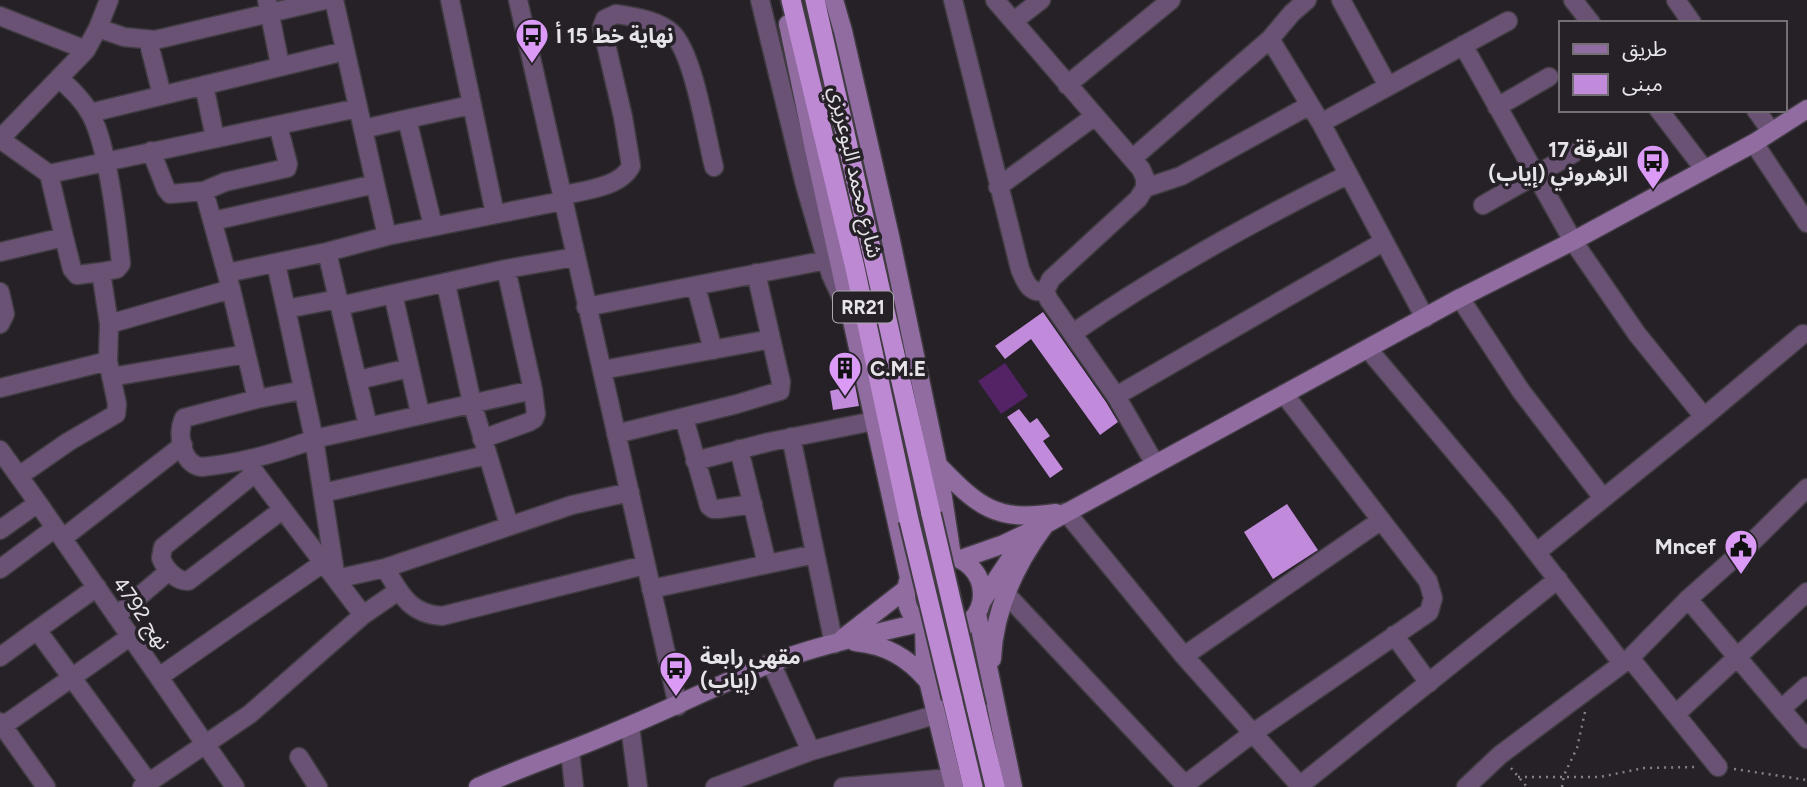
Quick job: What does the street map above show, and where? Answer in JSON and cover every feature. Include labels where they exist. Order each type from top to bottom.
[{"type":"highway","name":"شارع محمد البوعزيزي","points":[[791,0],[855,268],[909,520],[973,787]]},
{"type":"highway","name":"شارع محمد البوعزيزي","points":[[815,0],[995,787]]},
{"type":"main road","points":[[784,0],[908,584],[908,608],[921,625],[932,630],[949,632],[965,626],[980,607],[1010,557],[1039,527]]},
{"type":"main road","points":[[834,0],[844,31],[890,236],[956,558]]},
{"type":"main road","points":[[956,558],[1039,527],[1460,298],[1573,241],[1754,143],[1807,109]]},
{"type":"main road","points":[[938,465],[968,495],[996,512],[1024,516],[1066,512]]},
{"type":"main road","points":[[991,680],[992,651],[1006,594],[1039,527]]},
{"type":"main road","points":[[834,644],[876,614],[908,584],[914,571],[927,560],[935,557],[956,558],[969,564],[981,581],[980,607],[991,680],[1013,787]]},
{"type":"main road","points":[[478,787],[678,706],[771,663],[834,644],[921,625]]},
{"type":"main road","points":[[921,625],[928,681],[953,782]]},
{"type":"main road","points":[[834,644],[852,642],[887,648],[902,656],[928,681]]},
{"type":"street","points":[[59,78],[90,113],[97,129],[105,161],[121,264],[117,269],[77,275],[72,269],[49,174],[0,139],[86,50],[109,0]]},
{"type":"street","points":[[98,28],[124,37],[148,40],[173,37],[269,7],[325,0]]},
{"type":"street","points":[[334,0],[387,236]]},
{"type":"street","points":[[450,0],[495,214]]},
{"type":"street","points":[[518,0],[678,706]]},
{"type":"street","points":[[760,0],[799,161],[827,260],[839,296],[851,316]]},
{"type":"street","points":[[953,0],[1020,269],[1033,290],[1045,291]]},
{"type":"street","points":[[995,0],[1133,158],[1145,178],[1144,188],[1138,199],[1051,279],[1045,291]]},
{"type":"street","points":[[1014,21],[1041,0]]},
{"type":"street","points":[[1067,85],[1171,0]]},
{"type":"street","points":[[1133,158],[1270,39],[1287,6],[1307,0]]},
{"type":"street","points":[[1341,0],[1388,86]]},
{"type":"street","points":[[1573,0],[1589,21]]},
{"type":"street","points":[[1676,0],[1691,21]]},
{"type":"street","points":[[269,7],[281,65]]},
{"type":"street","points":[[109,324],[276,264],[387,236],[562,199],[623,177],[631,166],[623,117],[602,27],[605,19],[616,14],[661,26],[679,42],[691,72],[714,167]]},
{"type":"street","points":[[0,16],[86,50]]},
{"type":"street","points":[[1321,123],[1508,21]]},
{"type":"street","points":[[1270,39],[1321,123],[1425,318]]},
{"type":"street","points":[[148,40],[162,95]]},
{"type":"street","points":[[1463,44],[1573,241],[1637,334],[1704,417]]},
{"type":"street","points":[[90,113],[345,51]]},
{"type":"street","points":[[1497,107],[1549,77]]},
{"type":"street","points":[[204,85],[215,138]]},
{"type":"street","points":[[363,129],[471,105]]},
{"type":"street","points":[[1144,188],[1181,176],[1310,105]]},
{"type":"street","points":[[49,174],[358,108]]},
{"type":"street","points":[[1661,112],[1704,169]]},
{"type":"street","points":[[1757,112],[1771,131]]},
{"type":"street","points":[[999,187],[1095,116]]},
{"type":"street","points":[[407,118],[433,226]]},
{"type":"street","points":[[151,151],[170,194],[204,191],[225,182],[287,168],[278,125]]},
{"type":"street","points":[[1754,143],[1807,223]]},
{"type":"street","points":[[1483,205],[1574,153]]},
{"type":"street","points":[[1073,332],[1142,286],[1347,174]]},
{"type":"street","points":[[213,221],[375,184]]},
{"type":"street","points":[[204,191],[257,399]]},
{"type":"street","points":[[0,252],[64,237]]},
{"type":"street","points":[[1115,396],[1383,242]]},
{"type":"street","points":[[327,252],[368,426]]},
{"type":"street","points":[[286,309],[393,294],[575,257]]},
{"type":"street","points":[[586,307],[827,260]]},
{"type":"street","points":[[276,264],[314,439],[336,579]]},
{"type":"street","points":[[323,493],[485,447],[534,419],[536,408],[533,390],[506,269]]},
{"type":"street","points":[[19,477],[77,437],[114,417],[117,411],[110,369],[109,324],[101,272]]},
{"type":"street","points":[[616,434],[780,391],[781,382],[756,273]]},
{"type":"street","points":[[446,284],[472,403],[509,525]]},
{"type":"street","points":[[696,287],[713,351]]},
{"type":"street","points":[[1045,291],[1115,396],[1155,464]]},
{"type":"street","points":[[0,292],[5,314],[0,324]]},
{"type":"street","points":[[393,294],[420,413]]},
{"type":"street","points":[[1460,298],[1521,391],[1603,498]]},
{"type":"street","points":[[1537,552],[1803,334]]},
{"type":"street","points":[[602,370],[771,339]]},
{"type":"street","points":[[1368,349],[1718,767]]},
{"type":"street","points":[[0,388],[110,369],[246,354]]},
{"type":"street","points":[[358,380],[409,368]]},
{"type":"street","points":[[251,467],[196,466],[189,461],[180,430],[184,418],[303,390]]},
{"type":"street","points":[[282,510],[188,581],[181,581],[169,571],[161,558],[163,547],[251,467],[274,453],[314,439],[420,413],[533,390]]},
{"type":"street","points":[[1006,594],[1186,786],[1253,733],[1429,612],[1433,598],[1428,581],[1284,394]]},
{"type":"street","points":[[684,418],[695,461],[712,509],[753,504]]},
{"type":"street","points":[[695,461],[792,437],[874,421]]},
{"type":"street","points":[[792,437],[834,644]]},
{"type":"street","points":[[0,569],[59,533],[183,445]]},
{"type":"street","points":[[740,449],[767,564]]},
{"type":"street","name":"نهج 4792","points":[[0,450],[235,787]]},
{"type":"street","points":[[251,467],[363,615]]},
{"type":"street","points":[[1465,787],[1500,755],[1626,660],[1807,488]]},
{"type":"street","points":[[336,579],[385,568],[572,505],[630,492]]},
{"type":"street","points":[[0,530],[38,503]]},
{"type":"street","points":[[1066,512],[1184,656],[1299,786],[1558,579]]},
{"type":"street","points":[[1184,656],[1380,520]]},
{"type":"street","points":[[651,589],[815,554]]},
{"type":"street","points":[[159,677],[323,563]]},
{"type":"street","points":[[385,568],[398,591],[414,609],[423,614],[442,616],[645,565]]},
{"type":"street","points":[[116,615],[169,571]]},
{"type":"street","points":[[0,657],[97,587]]},
{"type":"street","points":[[37,629],[146,785],[262,705],[363,615],[398,591]]},
{"type":"street","points":[[1676,714],[1807,592]]},
{"type":"street","points":[[1688,599],[1735,658],[1807,739]]},
{"type":"street","points":[[1394,635],[1429,683]]},
{"type":"street","points":[[37,784],[2,724],[131,636]]},
{"type":"street","points":[[771,663],[811,751]]},
{"type":"street","points":[[1781,709],[1807,686]]},
{"type":"street","points":[[715,787],[811,751],[935,715]]},
{"type":"street","points":[[630,726],[638,787]]},
{"type":"street","points":[[570,751],[575,787]]},
{"type":"street","points":[[299,757],[318,787]]},
{"type":"street","points":[[843,787],[953,782]]},
{"type":"path","points":[[1562,787],[1564,775],[1577,748],[1592,685]]},
{"type":"path","points":[[1500,755],[1527,787]]},
{"type":"path","points":[[1518,776],[1600,777],[1644,768],[1718,767],[1807,780]]},
{"type":"shaded area","points":[[1005,363],[1028,396],[1001,414],[978,381]]},
{"type":"building","points":[[1043,312],[1118,422],[1100,435],[1031,339],[1005,359],[995,346]]},
{"type":"building","name":"C.M.E","points":[[855,385],[859,406],[833,410],[830,391]]},
{"type":"building","points":[[1019,409],[1030,423],[1037,418],[1050,436],[1043,441],[1063,469],[1050,478],[1007,417]]},
{"type":"building","points":[[1287,504],[1318,550],[1273,579],[1244,532]]},
{"type":"place","name":"نهاية خط 15 أ","points":[[532,65]]},
{"type":"place","name":"الفرقة 17 الزهروني (إياب)","points":[[1653,191]]},
{"type":"place","name":"C.M.E","points":[[845,398]]},
{"type":"place","name":"Mncef","points":[[1741,576]]},
{"type":"place","name":"مقهى رابعة (إياب)","points":[[676,698]]}]
